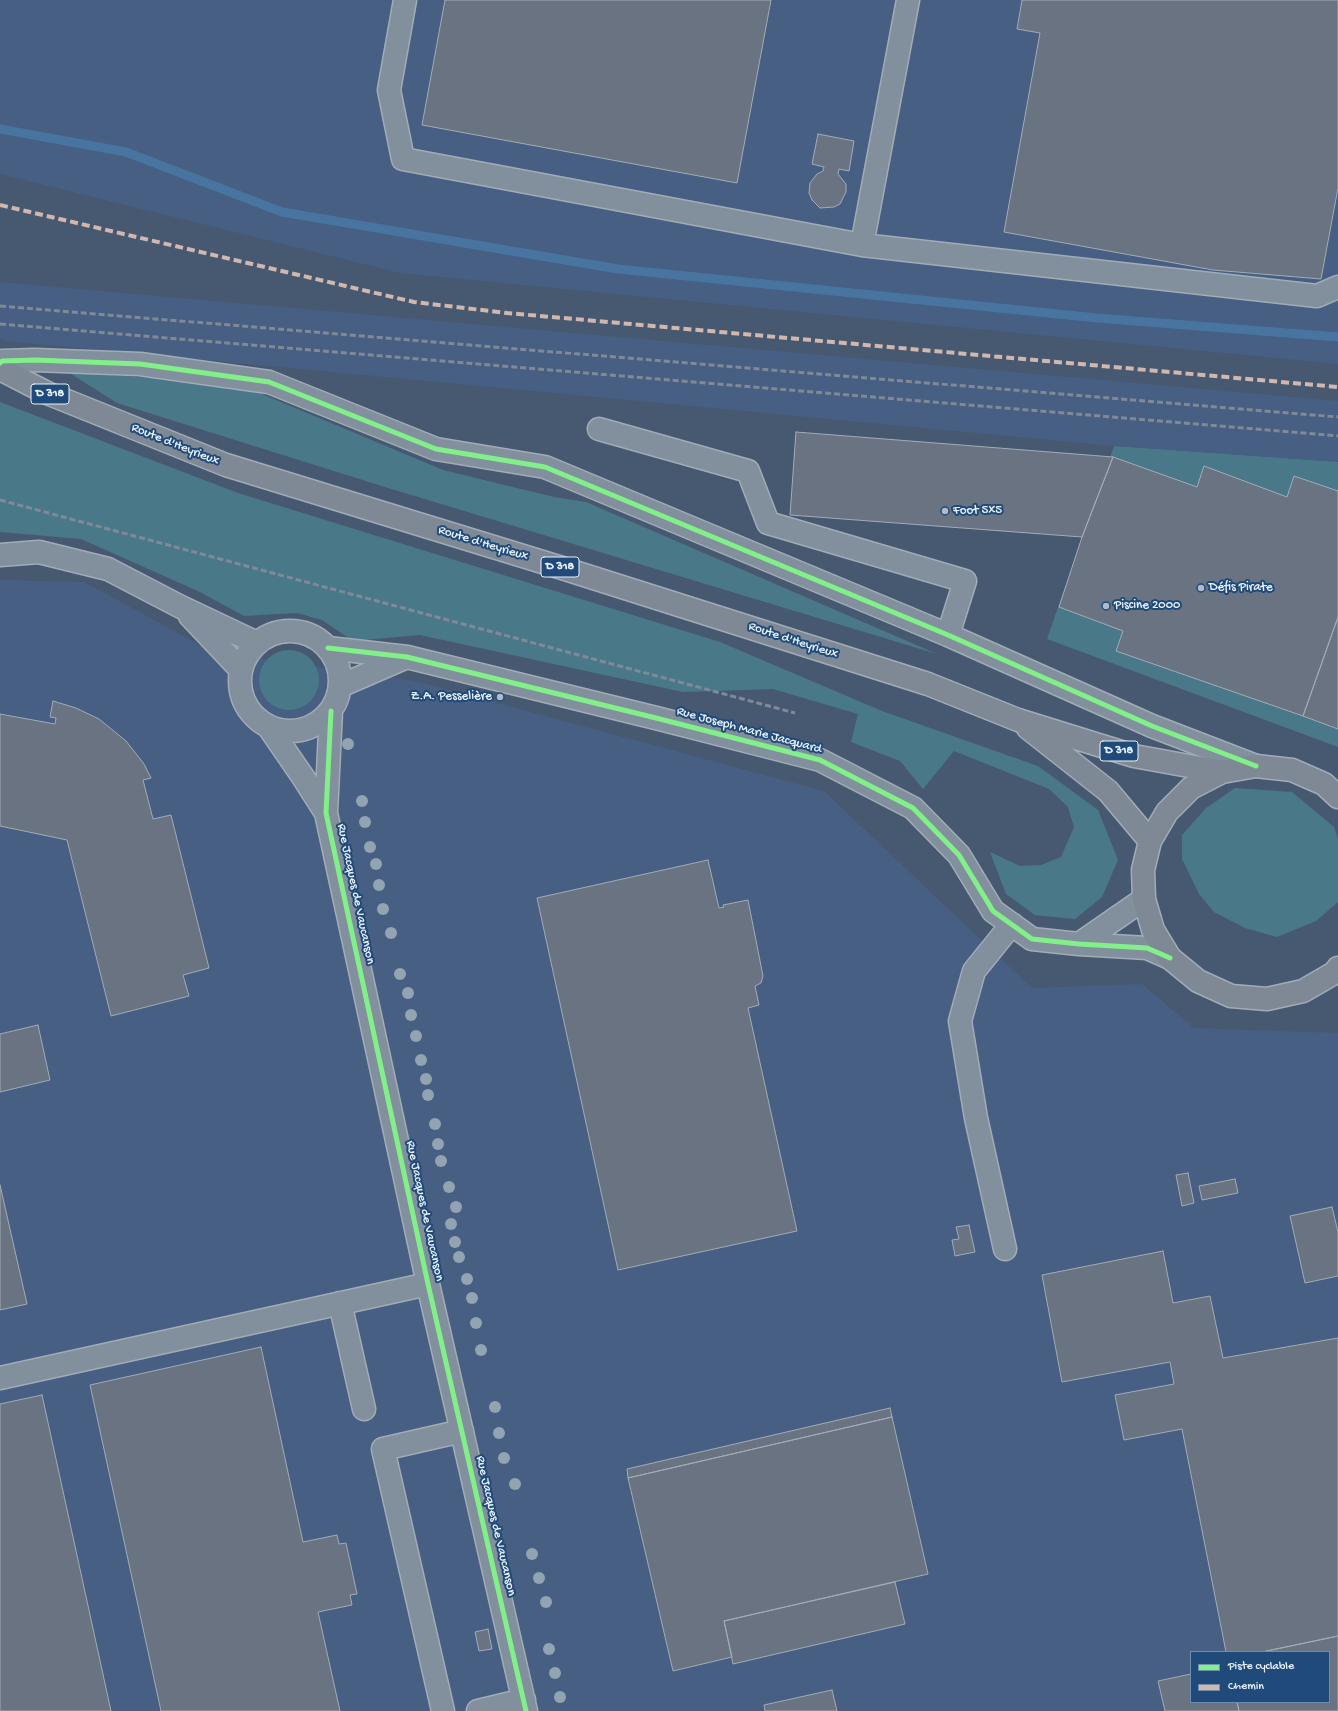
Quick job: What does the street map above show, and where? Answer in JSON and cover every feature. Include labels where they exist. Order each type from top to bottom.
[{"type":"main road","name":"Route d'Heyrieux","points":[[0,370],[47,393],[226,465],[562,568],[928,684],[1018,720],[1134,756],[1222,772]]},
{"type":"main road","name":"Route d'Heyrieux","points":[[1018,720],[1108,791],[1150,841]]},
{"type":"main road","points":[[1337,971],[1303,991],[1267,999],[1231,996],[1198,981],[1170,958],[1153,930],[1144,899],[1143,870],[1150,841],[1167,812],[1191,788],[1222,772],[1256,766],[1292,770],[1324,784],[1338,797]]},
{"type":"street","points":[[405,0],[389,90],[403,159],[862,244],[1317,296],[1338,287]]},
{"type":"street","points":[[862,244],[908,0]]},
{"type":"street","points":[[0,363],[2,361],[35,360],[140,364],[269,382],[436,449],[545,467],[948,635],[1152,726],[1256,766]]},
{"type":"street","points":[[599,429],[748,471],[768,523],[965,581],[948,635]]},
{"type":"street","points":[[0,554],[39,552],[108,569],[181,607],[257,642]]},
{"type":"street","points":[[181,607],[240,670]]},
{"type":"street","points":[[286,631],[302,632],[316,638],[328,648],[336,660],[340,672],[340,686],[337,699],[331,711],[318,723],[302,730],[285,731],[268,726],[254,717],[244,703],[240,687],[240,670],[247,655],[257,642],[271,634],[286,631]]},
{"type":"street","name":"Rue Joseph Marie Jacquard","points":[[328,648],[407,657],[641,714],[820,760],[913,808],[959,856],[993,911],[1032,939],[1079,944],[1147,948],[1170,958]]},
{"type":"street","points":[[340,686],[407,657]]},
{"type":"street","name":"Rue Jacques de Vaucanson","points":[[331,711],[326,813],[428,1284],[525,1706]]},
{"type":"street","name":"Rue Jacques de Vaucanson","points":[[268,726],[326,813]]},
{"type":"street","points":[[1079,944],[1144,899]]},
{"type":"street","points":[[1005,1249],[976,1118],[960,1021],[974,971],[1012,924]]},
{"type":"street","points":[[0,1378],[340,1302],[428,1284]]},
{"type":"street","points":[[340,1302],[364,1408]]},
{"type":"street","points":[[443,1711],[383,1449],[462,1431]]},
{"type":"street","points":[[478,1711],[525,1706]]},
{"type":"shaded area","points":[[0,0],[1338,0],[1338,364],[400,273],[0,174]]},
{"type":"shaded area","points":[[0,282],[1338,401],[1338,462],[1114,446],[5,341],[0,338]]},
{"type":"shaded area","points":[[68,372],[238,384],[443,470],[554,497],[586,502],[937,654],[385,487],[117,403]]},
{"type":"shaded area","points":[[0,402],[238,493],[720,642],[882,711],[1038,766],[1098,810],[1118,860],[1102,897],[1075,919],[1035,915],[1006,894],[990,852],[1020,866],[1041,865],[1061,857],[1074,827],[1068,807],[1049,789],[954,751],[923,789],[900,761],[851,742],[858,714],[773,689],[683,692],[420,635],[353,641],[322,620],[297,613],[244,616],[200,592],[81,539],[0,532]]},
{"type":"shaded area","name":"Défis Pirate","points":[[1114,446],[1338,462],[1338,747],[1047,639]]},
{"type":"shaded area","points":[[0,580],[84,582],[211,651],[415,681],[824,791],[1032,988],[1142,984],[1194,1028],[1338,1033],[1338,1711],[0,1711]]},
{"type":"shaded area","points":[[289,650],[306,655],[314,663],[319,680],[314,697],[306,705],[289,710],[272,705],[264,697],[259,680],[264,663],[272,655]]},
{"type":"shaded area","points":[[1235,788],[1292,792],[1334,827],[1338,839],[1338,902],[1316,921],[1277,937],[1245,928],[1214,912],[1199,894],[1182,859],[1182,835],[1206,808]]},
{"type":"building","points":[[445,0],[771,0],[737,183],[422,125]]},
{"type":"building","points":[[1022,0],[1338,0],[1338,188],[1321,279],[1213,270],[1004,232],[1040,33],[1017,29]]},
{"type":"building","points":[[818,134],[854,141],[849,171],[839,169],[838,174],[846,184],[846,192],[840,204],[834,207],[820,208],[812,200],[809,193],[810,183],[817,174],[823,171],[824,167],[812,164]]},
{"type":"building","points":[[796,432],[1113,457],[1082,537],[790,515]]},
{"type":"building","name":"Défis Pirate","points":[[1113,457],[1197,487],[1204,466],[1287,497],[1294,476],[1338,491],[1338,617],[1303,716],[1116,651],[1123,631],[1059,607],[1082,537]]},
{"type":"building","points":[[1338,617],[1338,729],[1303,716]]},
{"type":"building","points":[[53,701],[76,708],[99,719],[126,741],[144,764],[151,778],[143,780],[153,819],[171,815],[209,968],[183,975],[189,996],[111,1016],[67,840],[0,826],[0,714],[55,724],[56,718],[50,717]]},
{"type":"building","points":[[708,860],[719,908],[724,907],[723,905],[748,900],[763,976],[761,983],[755,986],[759,1005],[748,1008],[797,1231],[618,1270],[537,898]]},
{"type":"building","points":[[38,1025],[50,1080],[0,1092],[0,1034]]},
{"type":"building","points":[[1188,1173],[1194,1203],[1182,1206],[1176,1175]]},
{"type":"building","points":[[1235,1179],[1238,1193],[1202,1200],[1199,1186]]},
{"type":"building","points":[[0,1185],[27,1304],[0,1310]]},
{"type":"building","points":[[1332,1207],[1338,1232],[1338,1276],[1305,1283],[1290,1216]]},
{"type":"building","points":[[969,1225],[975,1252],[955,1256],[952,1240],[959,1239],[956,1227]]},
{"type":"building","points":[[1163,1251],[1173,1303],[1210,1296],[1223,1358],[1338,1338],[1338,1636],[1267,1651],[1226,1651],[1182,1429],[1124,1440],[1115,1395],[1174,1384],[1170,1362],[1062,1382],[1042,1275]]},
{"type":"building","points":[[261,1347],[303,1542],[337,1535],[339,1544],[346,1543],[357,1594],[350,1595],[352,1605],[318,1612],[340,1711],[161,1711],[90,1385]]},
{"type":"building","points":[[42,1395],[111,1711],[0,1711],[0,1404]]},
{"type":"building","points":[[890,1408],[892,1417],[628,1478],[627,1469]]},
{"type":"building","points":[[892,1417],[928,1574],[724,1621],[732,1657],[673,1671],[628,1478]]},
{"type":"building","points":[[895,1582],[905,1624],[733,1664],[724,1621]]},
{"type":"building","points":[[488,1629],[492,1649],[479,1651],[475,1632]]},
{"type":"building","points":[[1338,1636],[1338,1711],[1239,1711],[1237,1703],[1330,1703],[1330,1651],[1267,1651]]},
{"type":"building","points":[[1190,1674],[1190,1703],[1237,1703],[1239,1711],[1165,1711],[1158,1681]]},
{"type":"building","points":[[832,1690],[837,1711],[765,1711],[764,1705]]},
{"type":"waterway","points":[[0,129],[126,152],[282,212],[618,269],[1097,318],[1338,337]]},
{"type":"railway","points":[[0,306],[1338,417]]},
{"type":"railway","points":[[0,324],[1338,436]]},
{"type":"railway","points":[[0,500],[795,713]]},
{"type":"marked path","points":[[0,205],[414,302],[507,313],[1338,387]]},
{"type":"cycle path","points":[[0,363],[2,361],[35,360],[140,364],[269,382],[436,449],[545,467],[948,635],[1152,726],[1256,766]]},
{"type":"cycle path","points":[[328,648],[407,657],[820,760],[913,808],[959,855],[993,911],[1032,939],[1079,944],[1147,948],[1170,958]]},
{"type":"cycle path","points":[[331,711],[326,813],[428,1284],[526,1711]]},
{"type":"place","name":"Foot 5x5","points":[[945,511]]},
{"type":"place","name":"Défis Pirate","points":[[1201,588]]},
{"type":"place","name":"Piscine 2000","points":[[1106,606]]},
{"type":"place","name":"Z.A. Pesselière","points":[[500,697]]}]
